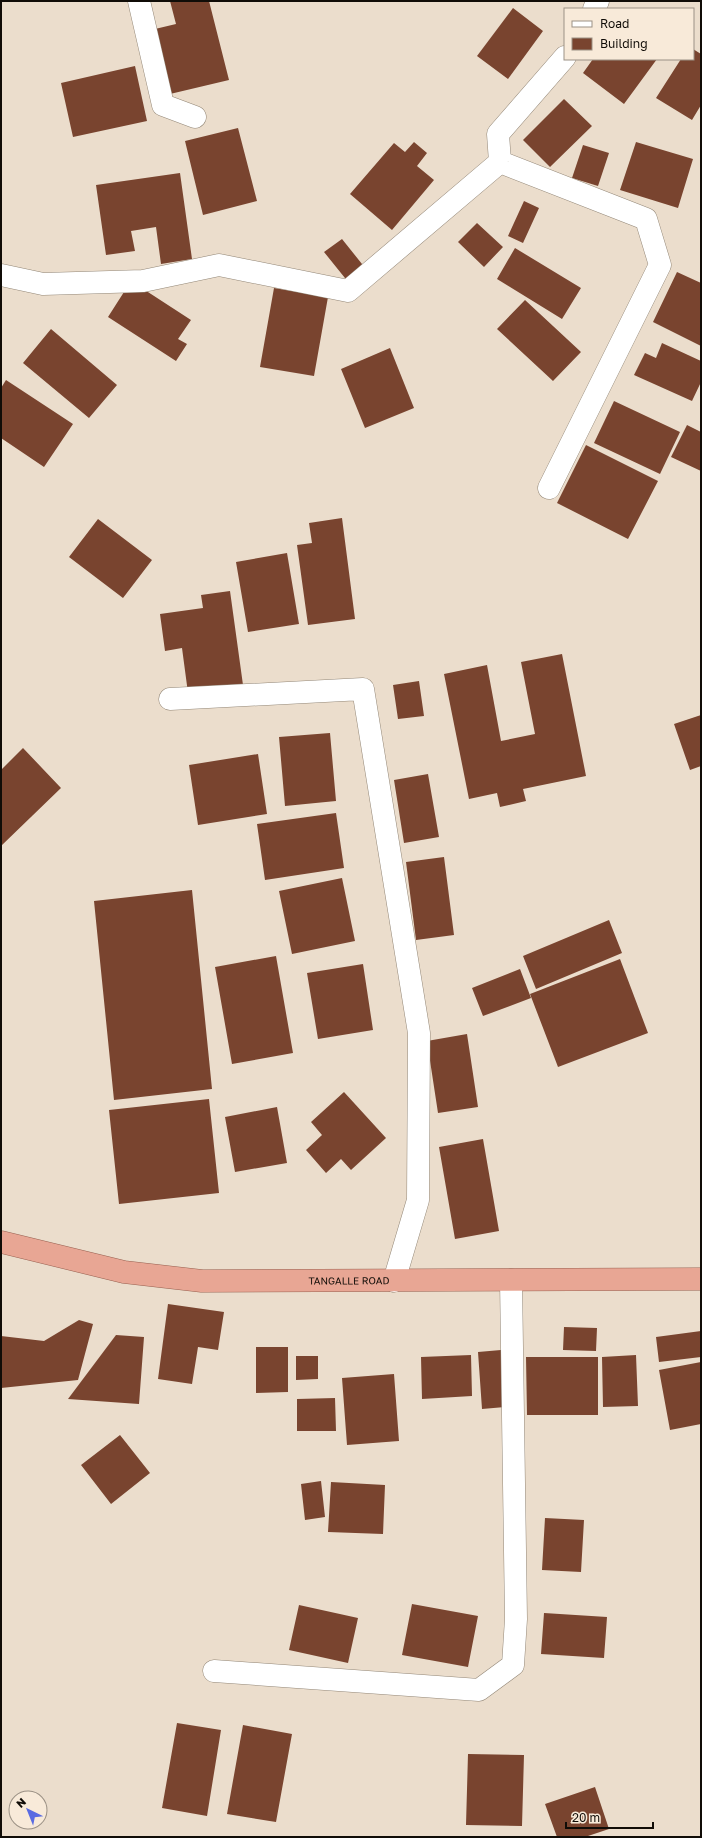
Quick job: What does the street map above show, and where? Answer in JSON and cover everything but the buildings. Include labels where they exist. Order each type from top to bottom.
[{"type":"highway","name":"TANGALLE ROAD","points":[[1,1242],[124,1272],[202,1281],[701,1279]]},
{"type":"street","points":[[138,1],[163,105],[195,117]]},
{"type":"street","points":[[500,162],[498,134],[564,58]]},
{"type":"street","points":[[1,275],[43,284],[143,281],[219,264],[348,291],[500,162]]},
{"type":"street","points":[[500,162],[646,219],[660,265],[549,488]]},
{"type":"street","points":[[170,699],[363,689],[419,1032],[418,1200],[394,1281]]},
{"type":"street","points":[[214,1671],[479,1690],[513,1665],[516,1619],[511,1280]]}]
